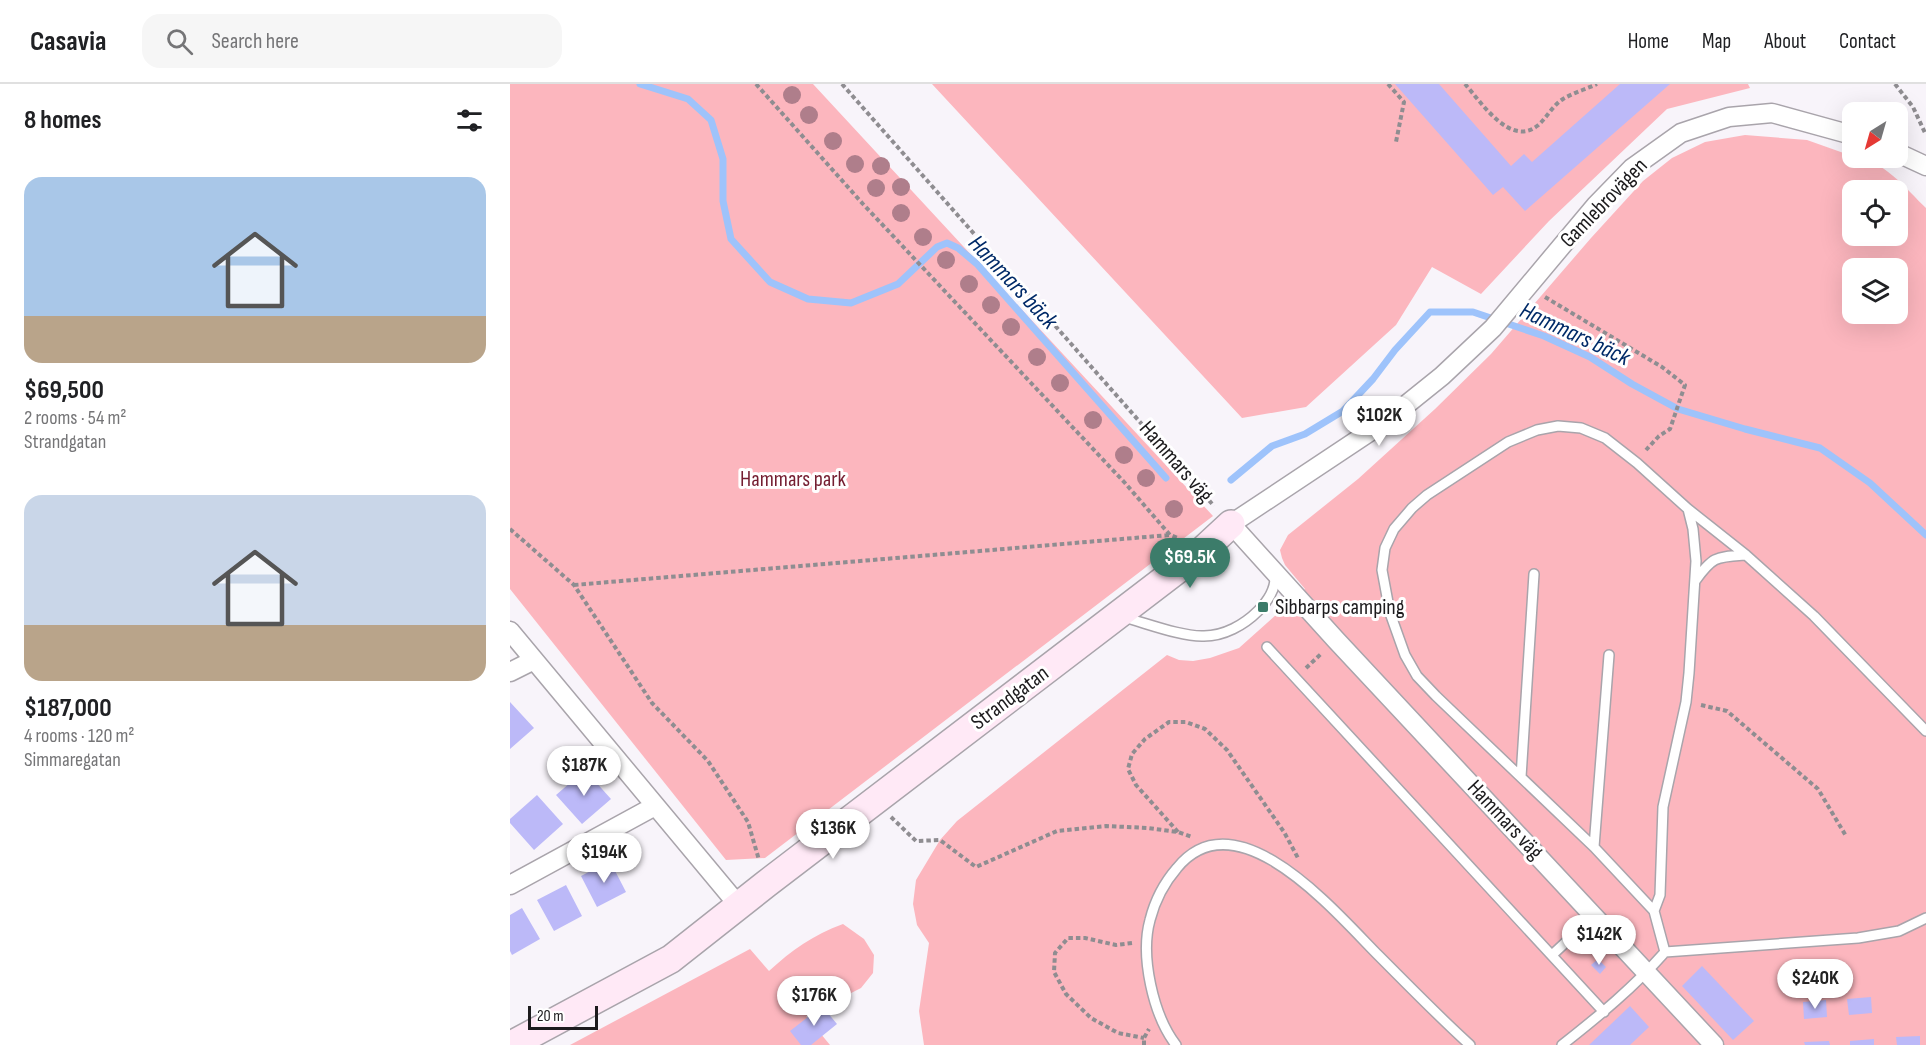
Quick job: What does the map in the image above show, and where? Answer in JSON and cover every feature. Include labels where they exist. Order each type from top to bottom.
[{"type":"street","name":"Gamlebrovägen","points":[[1493,328],[1596,205],[1632,168],[1681,133],[1729,117],[1772,113],[1842,132]]},
{"type":"street","points":[[1908,158],[1926,166]]},
{"type":"street","name":"Strandgatan","points":[[511,1045],[671,959],[1203,550],[1231,525],[1386,421],[1442,376],[1493,328]]},
{"type":"street","name":"Hammars väg","points":[[1231,525],[1714,1045]]},
{"type":"street","points":[[510,631],[739,906]]},
{"type":"street","points":[[510,672],[534,660]]},
{"type":"street","points":[[510,885],[655,806]]},
{"type":"lane","points":[[1665,952],[1654,911],[1594,847],[1436,696],[1417,676],[1405,656],[1390,613],[1383,570],[1385,548],[1394,529],[1427,495],[1508,442],[1537,430],[1558,426],[1581,428],[1605,438],[1746,555],[1815,616],[1926,731]]},
{"type":"lane","points":[[1654,911],[1660,896],[1663,807],[1686,702],[1696,561],[1693,529],[1688,509]]},
{"type":"lane","points":[[1695,581],[1705,567],[1720,556],[1746,555]]},
{"type":"lane","points":[[1521,777],[1534,574]]},
{"type":"lane","points":[[1118,615],[1182,633],[1204,636],[1221,633],[1238,627],[1263,606],[1276,584],[1275,575]]},
{"type":"lane","points":[[1267,647],[1604,1012]]},
{"type":"lane","points":[[1594,847],[1609,656]]},
{"type":"lane","points":[[1176,1045],[1163,1024],[1152,989],[1146,951],[1155,903],[1169,877],[1185,858],[1201,848],[1234,844],[1263,855],[1306,884],[1437,1016],[1470,1045]]},
{"type":"lane","points":[[1552,956],[1594,916]]},
{"type":"lane","points":[[1562,1045],[1604,1012],[1647,973],[1665,952],[1858,938],[1899,931],[1926,918]]},
{"type":"path","points":[[756,84],[863,204],[1125,483],[1170,535]]},
{"type":"path","name":"Hammars väg","points":[[842,84],[1231,525]]},
{"type":"path","points":[[1388,84],[1404,102],[1396,142]]},
{"type":"path","points":[[1465,84],[1494,117],[1509,129],[1520,132],[1529,131],[1539,125],[1563,99],[1597,84]]},
{"type":"path","points":[[1895,84],[1913,107],[1926,135]]},
{"type":"path","points":[[1528,287],[1662,367],[1685,385],[1670,429],[1659,436],[1637,463]]},
{"type":"path","points":[[510,529],[574,585],[652,702],[708,761],[748,822],[766,884]]},
{"type":"path","points":[[574,585],[1170,535],[1196,543],[1203,550]]},
{"type":"path","points":[[1295,678],[1336,640]]},
{"type":"path","points":[[1686,702],[1727,711],[1818,789],[1846,836]]},
{"type":"path","points":[[1178,832],[1136,785],[1128,769],[1132,754],[1138,747],[1145,739],[1169,722],[1186,722],[1205,729],[1227,750],[1284,832],[1301,863],[1306,884]]},
{"type":"path","points":[[874,801],[916,841],[940,840],[976,867],[1057,831],[1106,826],[1178,832],[1215,845]]},
{"type":"path","points":[[1144,1038],[1118,1033],[1091,1018],[1066,994],[1054,972],[1055,953],[1068,938],[1085,938],[1116,945],[1129,945],[1148,937]]},
{"type":"green space","name":"Hammars park","points":[[510,84],[813,84],[1213,516],[765,858],[726,860],[510,589]]},
{"type":"green space","points":[[932,84],[1748,84],[1750,88],[1667,109],[1549,221],[1481,294],[1432,267],[1396,325],[1306,407],[1242,418]]},
{"type":"green space","points":[[1745,135],[1807,140],[1842,152],[1842,168],[1882,168],[1898,180],[1842,180],[1842,246],[1908,246],[1908,190],[1926,208],[1926,1045],[924,1045],[919,1011],[929,943],[917,925],[913,904],[916,880],[940,840],[957,821],[1167,655],[1179,660],[1193,661],[1239,648],[1305,589],[1282,558],[1280,550],[1288,535],[1358,479],[1435,409],[1491,354],[1643,181],[1672,158],[1705,142]]},
{"type":"green space","points":[[843,924],[864,939],[874,955],[873,973],[861,988],[806,1016],[830,1045],[570,1045],[750,949],[769,971],[803,944]]},
{"type":"building","points":[[1395,84],[1439,84],[1511,166],[1524,154],[1532,162],[1620,84],[1670,84],[1525,211],[1503,187],[1493,195]]},
{"type":"building","points":[[510,702],[534,728],[510,749]]},
{"type":"building","points":[[585,770],[611,799],[582,824],[556,795]]},
{"type":"building","points":[[537,795],[563,824],[534,850],[510,823],[510,819]]},
{"type":"building","points":[[610,861],[626,892],[597,907],[581,876]]},
{"type":"building","points":[[566,885],[582,916],[554,931],[537,900]]},
{"type":"building","points":[[522,908],[540,939],[512,955],[510,915]]},
{"type":"building","points":[[1598,959],[1606,967],[1600,974],[1591,965]]},
{"type":"building","points":[[1702,966],[1754,1021],[1733,1040],[1682,986]]},
{"type":"building","points":[[1871,997],[1872,1013],[1849,1015],[1847,999]]},
{"type":"building","points":[[1826,1000],[1827,1017],[1804,1019],[1803,1002]]},
{"type":"building","points":[[822,1006],[837,1024],[811,1045],[801,1045],[790,1031]]},
{"type":"building","points":[[1630,1006],[1649,1027],[1630,1045],[1589,1045]]},
{"type":"building","points":[[1920,1036],[1920,1045],[1897,1045],[1896,1037]]},
{"type":"building","points":[[1874,1039],[1874,1045],[1850,1045],[1850,1041]]},
{"type":"building","points":[[1829,1041],[1830,1045],[1805,1045],[1804,1042]]},
{"type":"waterway","name":"Hammars bäck","points":[[640,84],[688,99],[711,120],[723,159],[723,201],[731,239],[770,282],[808,299],[851,303],[898,284],[937,247],[947,243],[958,248],[977,264],[1166,478]]},
{"type":"waterway","name":"Hammars bäck","points":[[1231,480],[1272,446],[1305,434],[1343,411],[1430,312],[1473,312],[1544,336],[1590,357],[1632,384],[1678,409],[1820,448],[1870,483],[1926,535]]},
{"type":"place","name":"Sibbarps camping","points":[[1263,607]]}]
